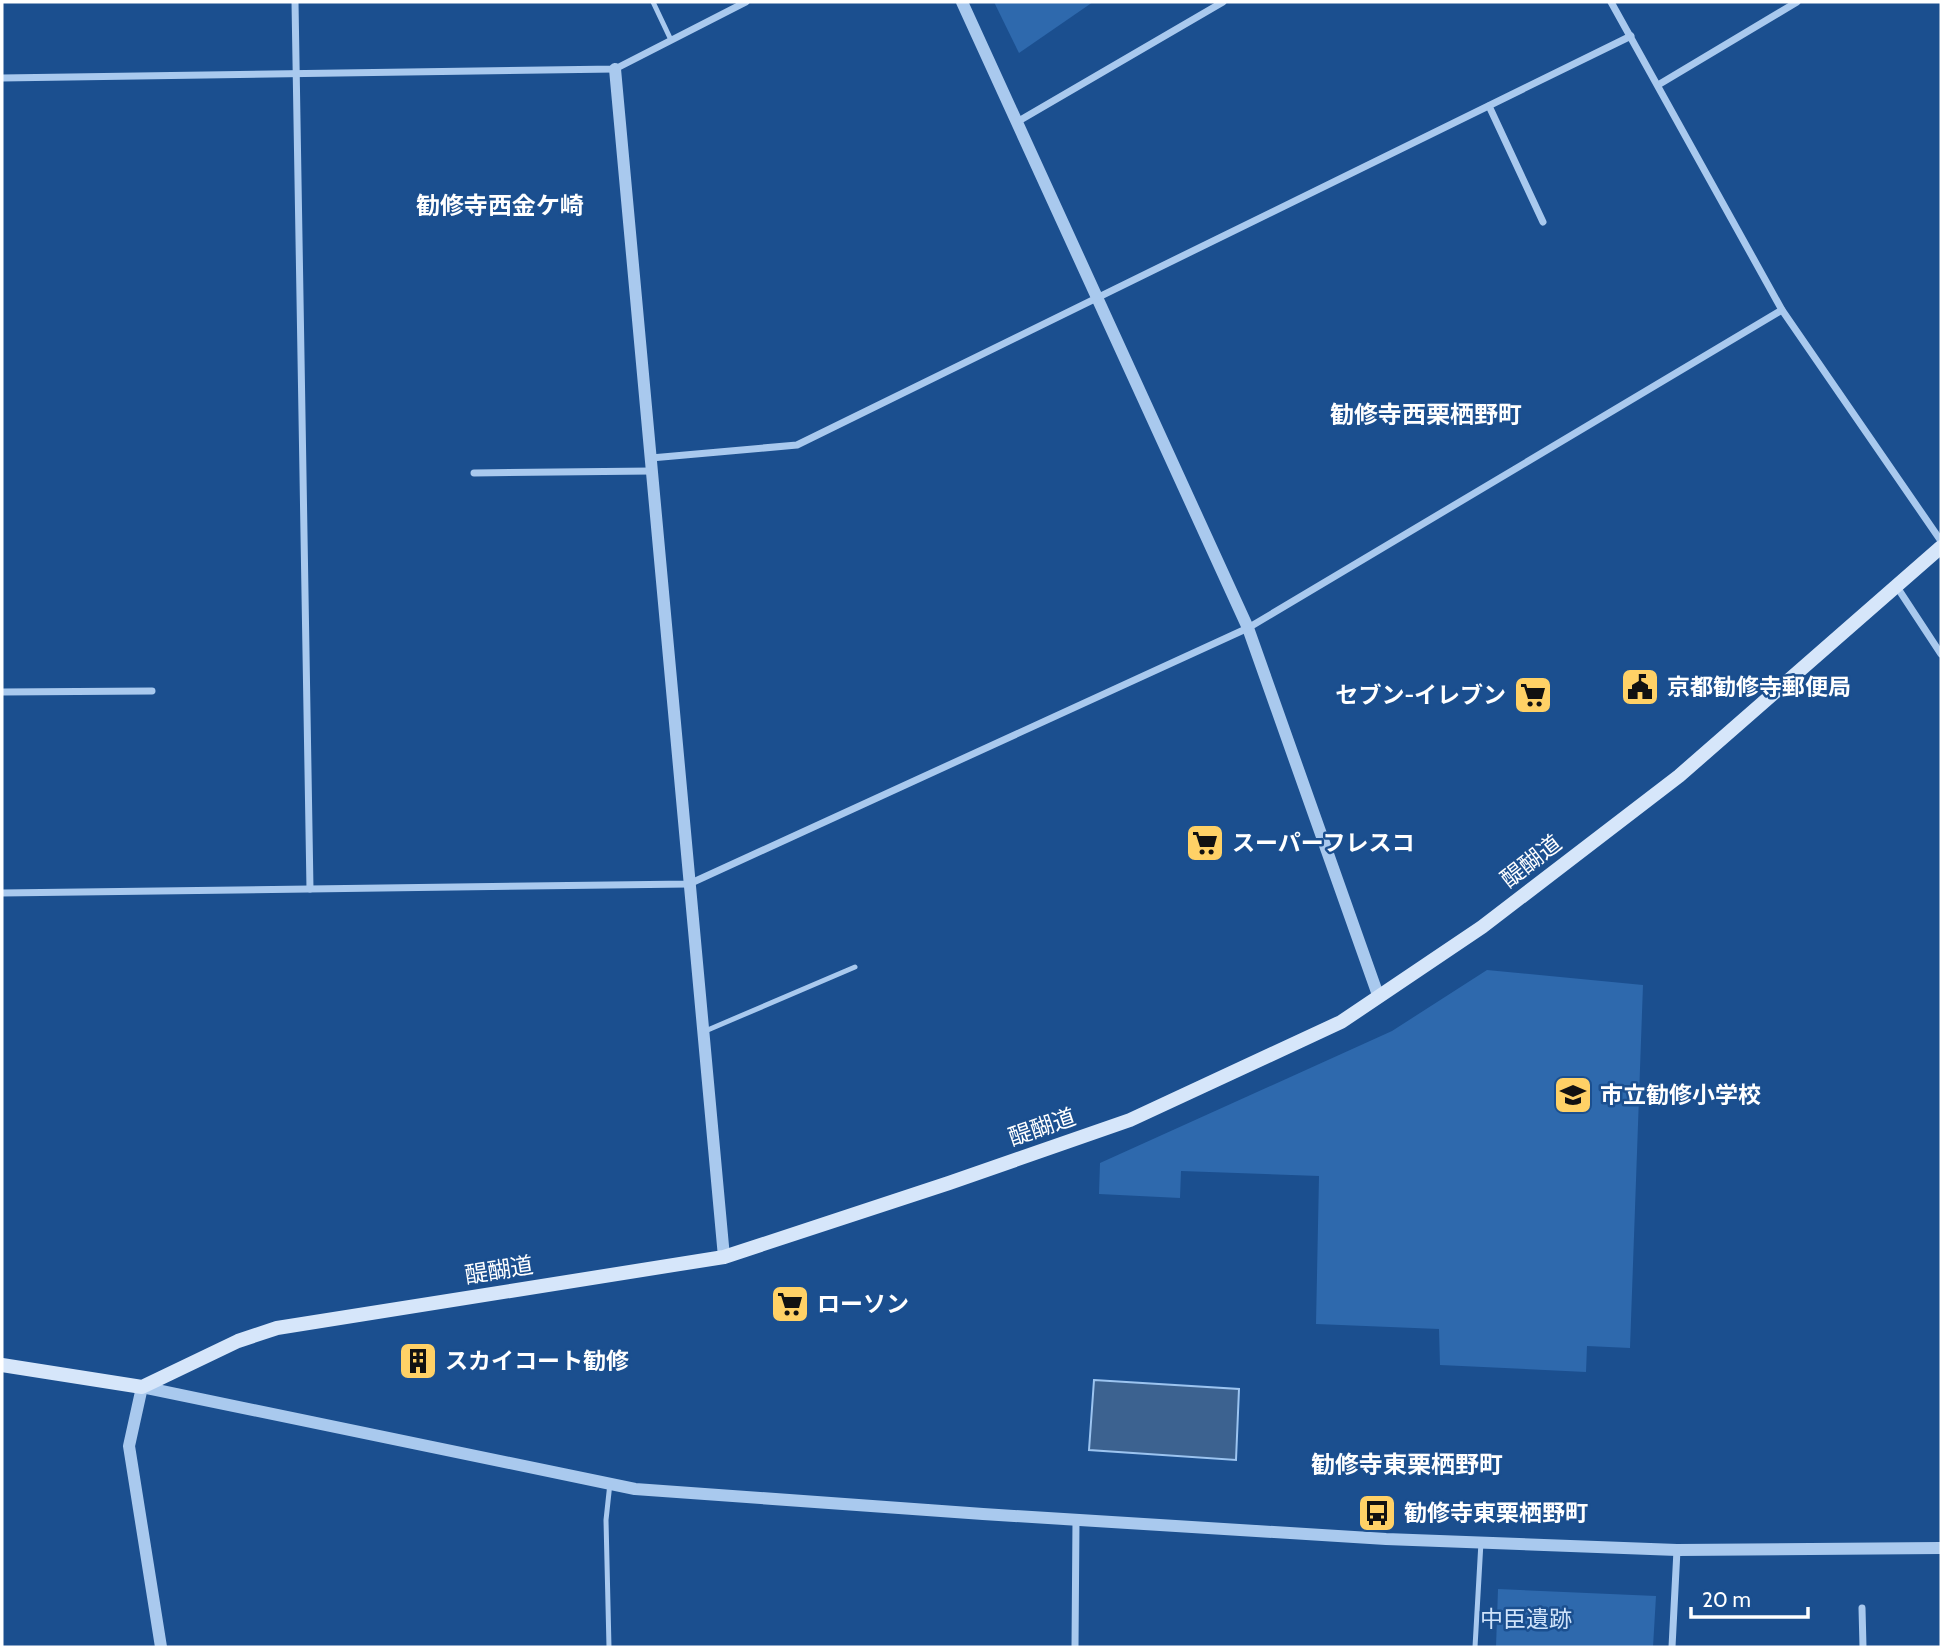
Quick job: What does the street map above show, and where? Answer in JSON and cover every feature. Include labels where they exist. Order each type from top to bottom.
[{"type":"main road","name":"醍醐道","points":[[142,1387],[238,1341],[277,1328],[724,1257],[949,1184],[1130,1121],[1341,1022],[1482,927],[1679,776],[1941,547]]},
{"type":"main road","points":[[2,1365],[142,1387]]},
{"type":"street","points":[[295,2],[310,889]]},
{"type":"street","points":[[2,78],[615,69],[746,2]]},
{"type":"street","points":[[962,2],[1248,628],[1378,995]]},
{"type":"street","points":[[1017,122],[1223,2]]},
{"type":"street","points":[[1611,2],[1782,310],[1941,541]]},
{"type":"street","points":[[1658,85],[1797,2]]},
{"type":"street","points":[[474,474],[651,465],[797,445],[1631,36]]},
{"type":"street","points":[[615,69],[724,1257]]},
{"type":"street","points":[[1489,106],[1543,222]]},
{"type":"street","points":[[2,893],[689,884],[1248,628],[1782,310]]},
{"type":"street","points":[[1896,586],[1941,654]]},
{"type":"street","points":[[2,692],[152,691]]},
{"type":"street","points":[[161,1647],[129,1446],[142,1387],[635,1489],[1076,1520],[1480,1542],[1677,1550],[1941,1548]]},
{"type":"street","points":[[1075,1647],[1076,1520]]},
{"type":"street","points":[[1672,1647],[1677,1550]]},
{"type":"street","points":[[1862,1608],[1863,1647]]},
{"type":"lane","points":[[653,2],[671,40]]},
{"type":"lane","points":[[703,1032],[855,967]]},
{"type":"lane","points":[[609,1647],[606,1520],[610,1483]]},
{"type":"lane","points":[[1475,1647],[1480,1542]]},
{"type":"green space","points":[[994,2],[1093,2],[1019,53]]},
{"type":"green space","points":[[1487,970],[1643,985],[1630,1348],[1587,1346],[1586,1372],[1440,1365],[1439,1329],[1316,1324],[1319,1176],[1181,1171],[1180,1198],[1099,1194],[1100,1163],[1392,1031]]},
{"type":"green space","name":"中臣遺跡","points":[[1498,1589],[1656,1596],[1653,1647],[1496,1647]]},
{"type":"shaded area","points":[[1094,1380],[1239,1389],[1236,1460],[1089,1450]]},
{"type":"place","name":"京都勧修寺郵便局","points":[[1640,687]]},
{"type":"place","name":"セブン-イレブン","points":[[1533,695]]},
{"type":"place","name":"スーパーフレスコ","points":[[1205,843]]},
{"type":"place","name":"市立勧修小学校","points":[[1573,1095]]},
{"type":"place","name":"ローソン","points":[[790,1304]]},
{"type":"place","name":"スカイコート勧修","points":[[418,1361]]},
{"type":"place","name":"勧修寺東栗栖野町","points":[[1377,1513]]},
{"type":"district","name":"勧修寺西金ケ崎","points":[[500,206]]},
{"type":"district","name":"勧修寺西栗栖野町","points":[[1426,415]]},
{"type":"district","name":"勧修寺東栗栖野町","points":[[1407,1465]]}]
